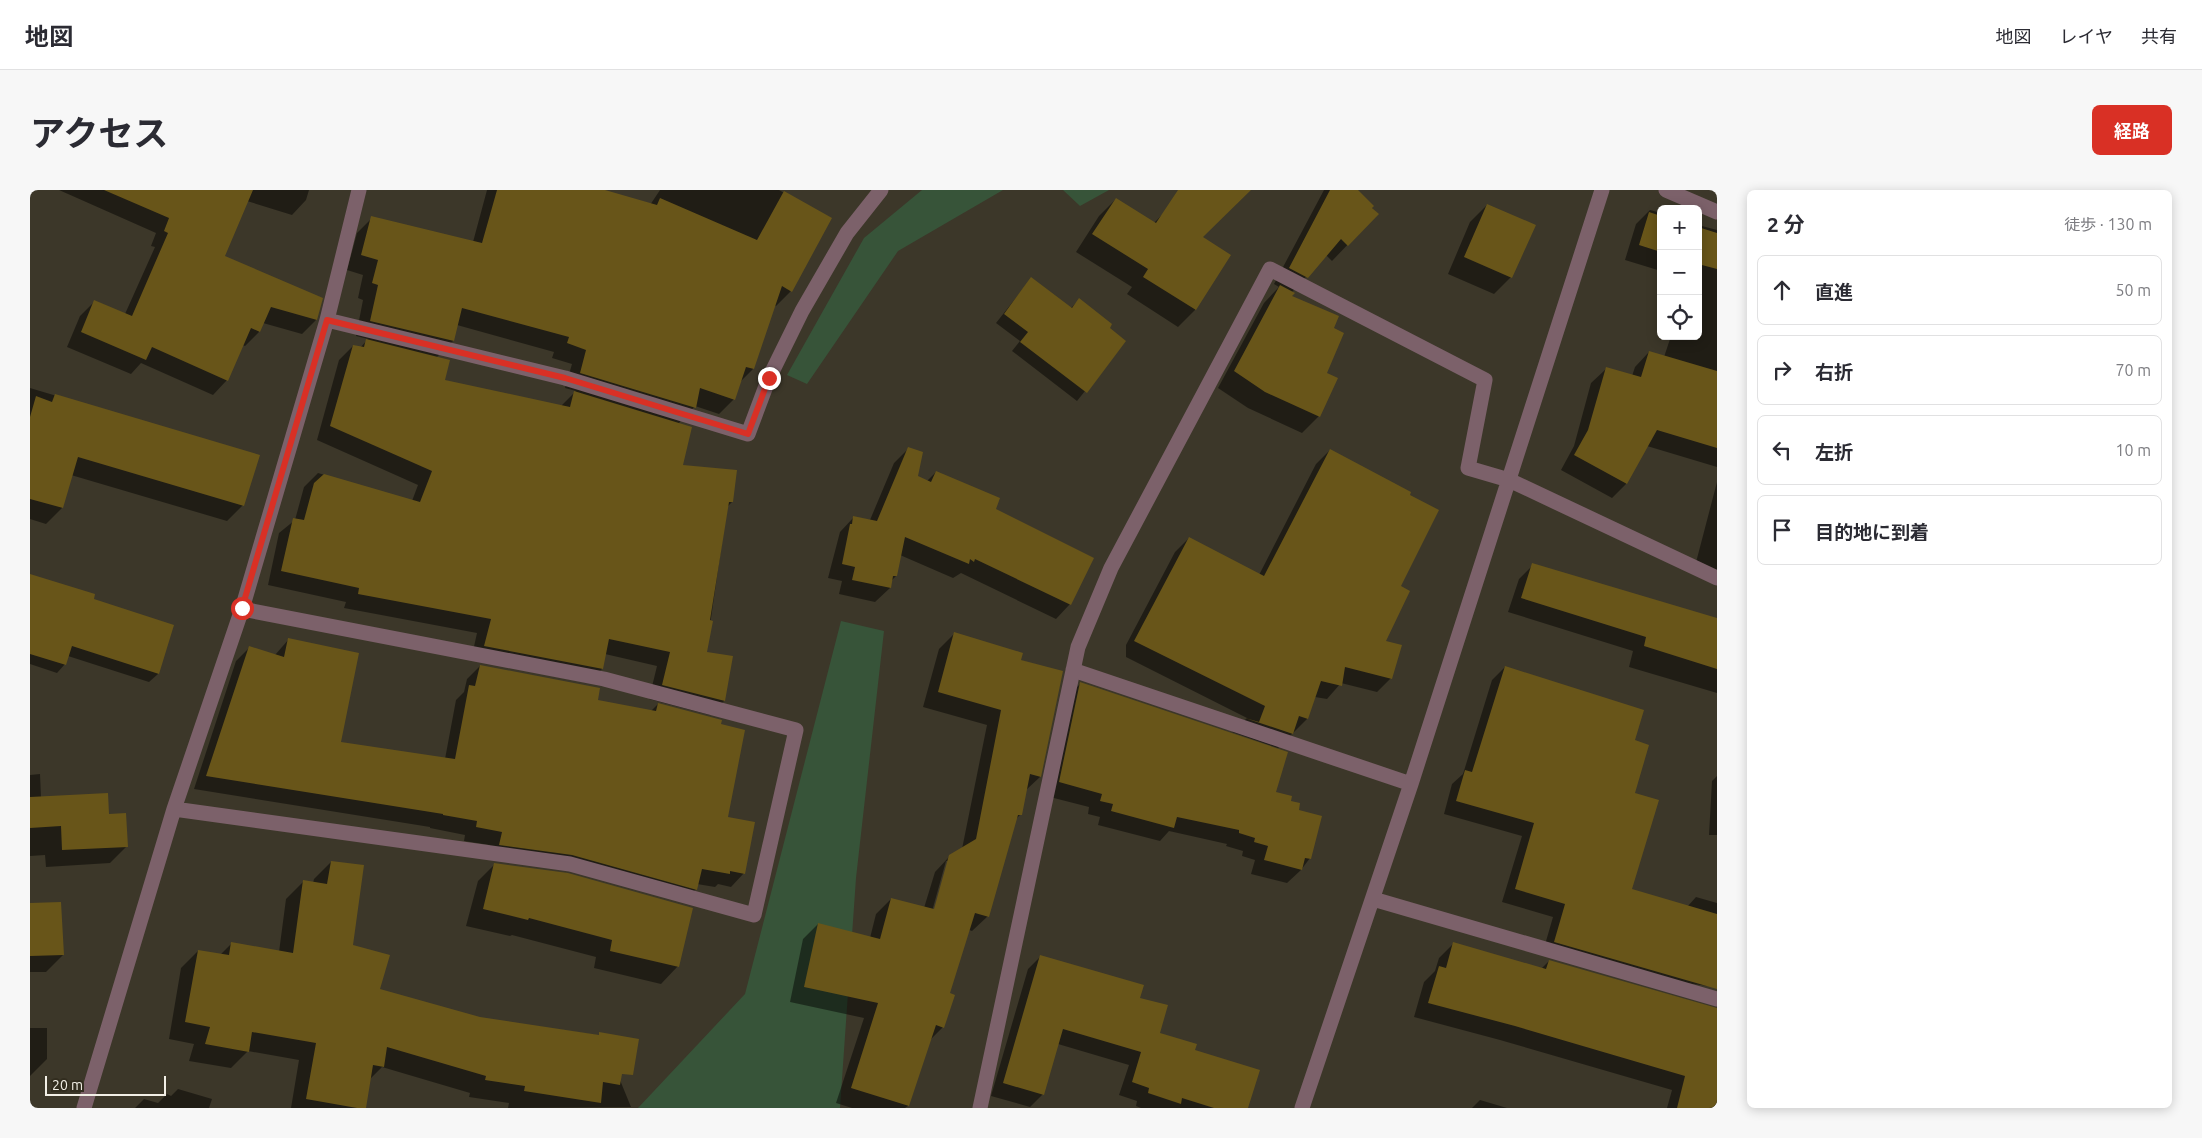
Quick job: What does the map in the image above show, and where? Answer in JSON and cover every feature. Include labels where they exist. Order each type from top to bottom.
[{"type":"street","points":[[84,1108],[174,809],[242,608],[327,320],[359,190]]},
{"type":"street","points":[[327,320],[565,378],[748,434],[769,378],[802,311],[846,233],[881,190]]},
{"type":"street","points":[[1302,1108],[1412,784],[1602,190]]},
{"type":"street","points":[[1666,190],[1717,212]]},
{"type":"street","points":[[980,1108],[1078,648],[1111,568],[1270,269],[1485,380],[1468,468],[1509,480],[1717,578]]},
{"type":"street","points":[[174,809],[570,864],[754,915],[796,730],[604,679],[242,608]]},
{"type":"street","points":[[1073,670],[1412,784]]},
{"type":"street","points":[[1373,899],[1717,999]]},
{"type":"green space","points":[[922,190],[1003,190],[898,251],[807,384],[787,375],[864,238]]},
{"type":"green space","points":[[1063,190],[1109,190],[1080,206]]},
{"type":"green space","points":[[841,621],[884,631],[856,878],[840,1108],[638,1108],[745,994]]},
{"type":"building","points":[[104,190],[253,190],[225,256],[323,298],[317,320],[271,307],[260,332],[251,328],[228,381],[152,347],[146,360],[81,332],[94,300],[132,316],[168,233],[164,231],[169,218]]},
{"type":"building","points":[[497,190],[605,190],[657,205],[660,198],[757,240],[784,191],[832,218],[792,292],[782,286],[754,369],[746,367],[735,400],[700,388],[696,408],[580,373],[586,350],[567,343],[569,337],[462,308],[454,341],[370,321],[378,285],[372,283],[378,260],[361,255],[371,216],[482,243]]},
{"type":"building","points":[[1178,190],[1251,190],[1203,237],[1231,255],[1196,310],[1143,277],[1148,269],[1092,234],[1116,198],[1156,223]]},
{"type":"building","points":[[1330,190],[1358,190],[1374,206],[1372,208],[1379,214],[1348,246],[1341,239],[1308,278],[1289,268]]},
{"type":"building","points":[[1487,204],[1536,225],[1512,278],[1464,257]]},
{"type":"building","points":[[1649,212],[1657,215],[1657,251],[1639,245]]},
{"type":"building","points":[[1702,228],[1717,233],[1717,269],[1702,265]]},
{"type":"building","points":[[1031,277],[1072,308],[1079,298],[1112,324],[1110,328],[1126,341],[1087,393],[1020,342],[1028,332],[1004,314]]},
{"type":"building","points":[[1280,285],[1295,293],[1292,296],[1339,316],[1334,328],[1344,333],[1327,373],[1338,378],[1320,417],[1265,392],[1234,371]]},
{"type":"building","points":[[366,339],[450,360],[445,380],[570,407],[574,391],[692,427],[683,465],[737,470],[733,502],[729,502],[710,620],[713,621],[707,652],[733,656],[725,701],[662,685],[670,652],[609,639],[603,669],[484,646],[491,619],[358,594],[359,588],[281,571],[293,518],[304,520],[314,483],[324,474],[420,502],[432,471],[330,426],[353,345],[364,347]]},
{"type":"building","points":[[1649,351],[1717,371],[1717,448],[1657,430],[1627,484],[1574,455],[1588,430],[1606,367],[1641,377]]},
{"type":"building","points":[[55,394],[260,455],[244,506],[78,457],[63,508],[30,499],[30,417],[36,396],[52,402]]},
{"type":"building","points":[[908,447],[923,452],[918,476],[931,482],[936,471],[1000,498],[996,509],[1094,558],[1071,605],[975,559],[974,562],[970,559],[969,564],[905,537],[897,576],[893,576],[891,588],[852,580],[855,567],[842,564],[853,516],[877,521]]},
{"type":"building","points":[[1330,449],[1411,492],[1410,495],[1439,510],[1401,586],[1410,591],[1386,641],[1402,645],[1392,679],[1345,667],[1342,686],[1321,681],[1308,719],[1299,716],[1293,734],[1245,718],[1259,722],[1265,706],[1134,641],[1189,537],[1264,576]]},
{"type":"building","points":[[1532,563],[1717,618],[1717,669],[1644,646],[1646,637],[1521,598]]},
{"type":"building","points":[[30,574],[95,594],[94,599],[174,625],[159,674],[72,646],[66,665],[30,654]]},
{"type":"building","points":[[954,632],[1023,653],[1021,660],[1063,671],[1041,777],[1030,774],[1022,815],[1018,815],[989,917],[975,913],[950,993],[955,995],[944,1028],[936,1025],[909,1106],[851,1088],[878,1003],[804,987],[818,923],[880,939],[891,898],[934,909],[949,855],[976,839],[1001,710],[938,692]]},
{"type":"building","points":[[288,638],[359,653],[341,742],[455,759],[469,685],[475,686],[480,665],[600,688],[598,700],[656,711],[658,703],[722,720],[721,724],[745,730],[728,817],[755,822],[745,874],[730,871],[730,874],[702,869],[697,890],[572,855],[499,845],[502,832],[476,827],[477,821],[206,776],[249,646],[284,657]]},
{"type":"building","points":[[1505,666],[1644,710],[1635,740],[1649,745],[1635,793],[1659,800],[1632,889],[1717,914],[1717,989],[1554,942],[1565,904],[1515,889],[1534,823],[1456,801],[1465,770],[1472,772]]},
{"type":"building","points":[[1080,682],[1288,752],[1276,792],[1292,796],[1291,801],[1300,803],[1299,810],[1322,816],[1311,859],[1305,858],[1302,870],[1264,860],[1268,846],[1254,842],[1255,838],[1239,833],[1239,830],[1177,817],[1174,828],[1111,811],[1113,804],[1100,801],[1102,794],[1059,782]]},
{"type":"building","points":[[108,793],[109,814],[126,813],[128,847],[62,850],[61,826],[30,828],[30,797]]},
{"type":"building","points":[[331,861],[364,865],[353,945],[390,955],[380,989],[480,1017],[599,1035],[599,1032],[639,1039],[633,1075],[622,1074],[620,1085],[603,1082],[601,1103],[524,1091],[525,1086],[485,1080],[486,1076],[387,1047],[384,1067],[373,1065],[366,1108],[357,1108],[306,1099],[316,1043],[252,1032],[249,1052],[205,1044],[210,1027],[185,1022],[198,950],[229,955],[231,942],[293,953],[303,880],[327,884]]},
{"type":"building","points":[[494,863],[568,873],[693,908],[679,967],[610,951],[612,940],[529,918],[528,920],[483,909]]},
{"type":"building","points":[[61,902],[64,955],[30,956],[30,903]]},
{"type":"building","points":[[1453,942],[1546,969],[1549,960],[1717,1008],[1717,1108],[1677,1108],[1685,1076],[1515,1026],[1428,1003],[1439,966],[1446,968]]},
{"type":"building","points":[[1040,955],[1144,985],[1140,998],[1168,1005],[1160,1033],[1197,1044],[1195,1050],[1260,1070],[1248,1108],[1214,1108],[1182,1098],[1181,1104],[1148,1093],[1149,1088],[1132,1082],[1141,1052],[1063,1029],[1044,1095],[1003,1083]]},
{"type":"route","points":[[242,608],[327,320],[565,378],[748,434],[769,378]]}]
